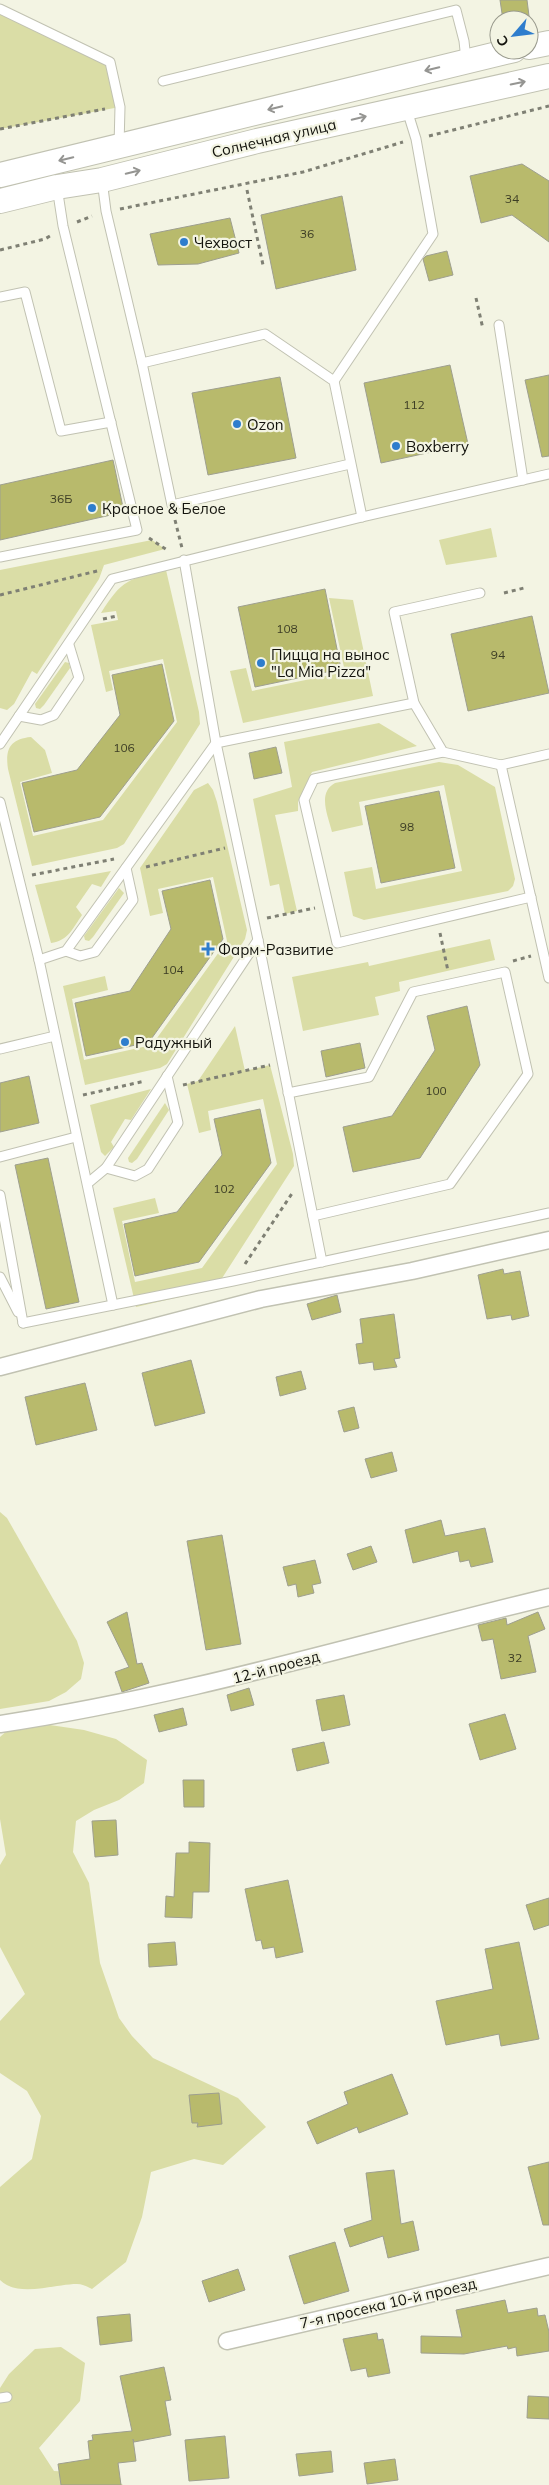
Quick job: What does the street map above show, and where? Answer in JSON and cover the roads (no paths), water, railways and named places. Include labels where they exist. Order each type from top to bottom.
[{"type":"main road","name":"Солнечная улица","points":[[0,175],[489,55]]},
{"type":"main road","name":"Солнечная улица","points":[[0,200],[57,187],[102,180],[406,107],[549,76]]},
{"type":"street","points":[[0,1368],[261,1299],[412,1271],[549,1240]]},
{"type":"street","name":"12-й проезд","points":[[0,1724],[118,1705],[212,1684],[549,1596]]},
{"type":"street","name":"7-я просека 10-й проезд","points":[[227,2340],[549,2266]]},
{"type":"lane","points":[[0,9],[110,62],[120,107],[119,146]]},
{"type":"lane","points":[[163,81],[456,10],[464,41],[466,60]]},
{"type":"lane","points":[[334,381],[434,234],[416,139],[406,107]]},
{"type":"lane","points":[[102,180],[106,211],[142,363],[172,505],[350,464]]},
{"type":"lane","points":[[0,558],[137,530],[63,226],[57,187]]},
{"type":"lane","points":[[0,297],[25,292],[61,432],[111,422]]},
{"type":"lane","points":[[499,325],[523,480]]},
{"type":"lane","points":[[142,363],[265,334],[334,381],[362,517]]},
{"type":"lane","points":[[0,744],[112,579],[362,517],[549,474]]},
{"type":"lane","points":[[184,560],[216,743],[254,920],[322,1262]]},
{"type":"lane","points":[[443,752],[414,703],[394,612],[480,593]]},
{"type":"lane","points":[[19,716],[41,720],[54,715],[79,678],[69,645]]},
{"type":"lane","points":[[40,960],[66,951],[216,743],[414,703]]},
{"type":"lane","points":[[531,897],[336,943],[304,800],[314,779],[443,752],[501,766],[549,754]]},
{"type":"lane","points":[[501,766],[549,978]]},
{"type":"lane","points":[[0,802],[40,960],[113,1305]]},
{"type":"lane","points":[[0,844],[10,842]]},
{"type":"lane","points":[[66,951],[80,956],[95,952],[133,900],[126,870]]},
{"type":"lane","points":[[88,1183],[106,1168],[258,940]]},
{"type":"lane","points":[[288,1093],[368,1077],[413,992],[505,972],[528,1074],[450,1184],[313,1216]]},
{"type":"lane","points":[[0,1049],[55,1036]]},
{"type":"lane","points":[[106,1168],[135,1176],[148,1169],[178,1124],[167,1076]]},
{"type":"lane","points":[[0,1157],[76,1137]]},
{"type":"lane","points":[[0,1195],[23,1322]]},
{"type":"lane","points":[[23,1322],[233,1281],[549,1213]]},
{"type":"lane","points":[[0,1277],[23,1322]]},
{"type":"place","name":"Чехвост","points":[[184,242]]},
{"type":"place","name":"Ozon","points":[[237,424]]},
{"type":"place","name":"Boxberry","points":[[396,446]]},
{"type":"place","name":"Красное & Белое","points":[[92,508]]},
{"type":"place","name":"Пицца на вынос \"La Mia Pizza\"","points":[[261,663]]},
{"type":"place","name":"Фарм-Развитие","points":[[208,949]]},
{"type":"place","name":"Радужный","points":[[125,1042]]}]
